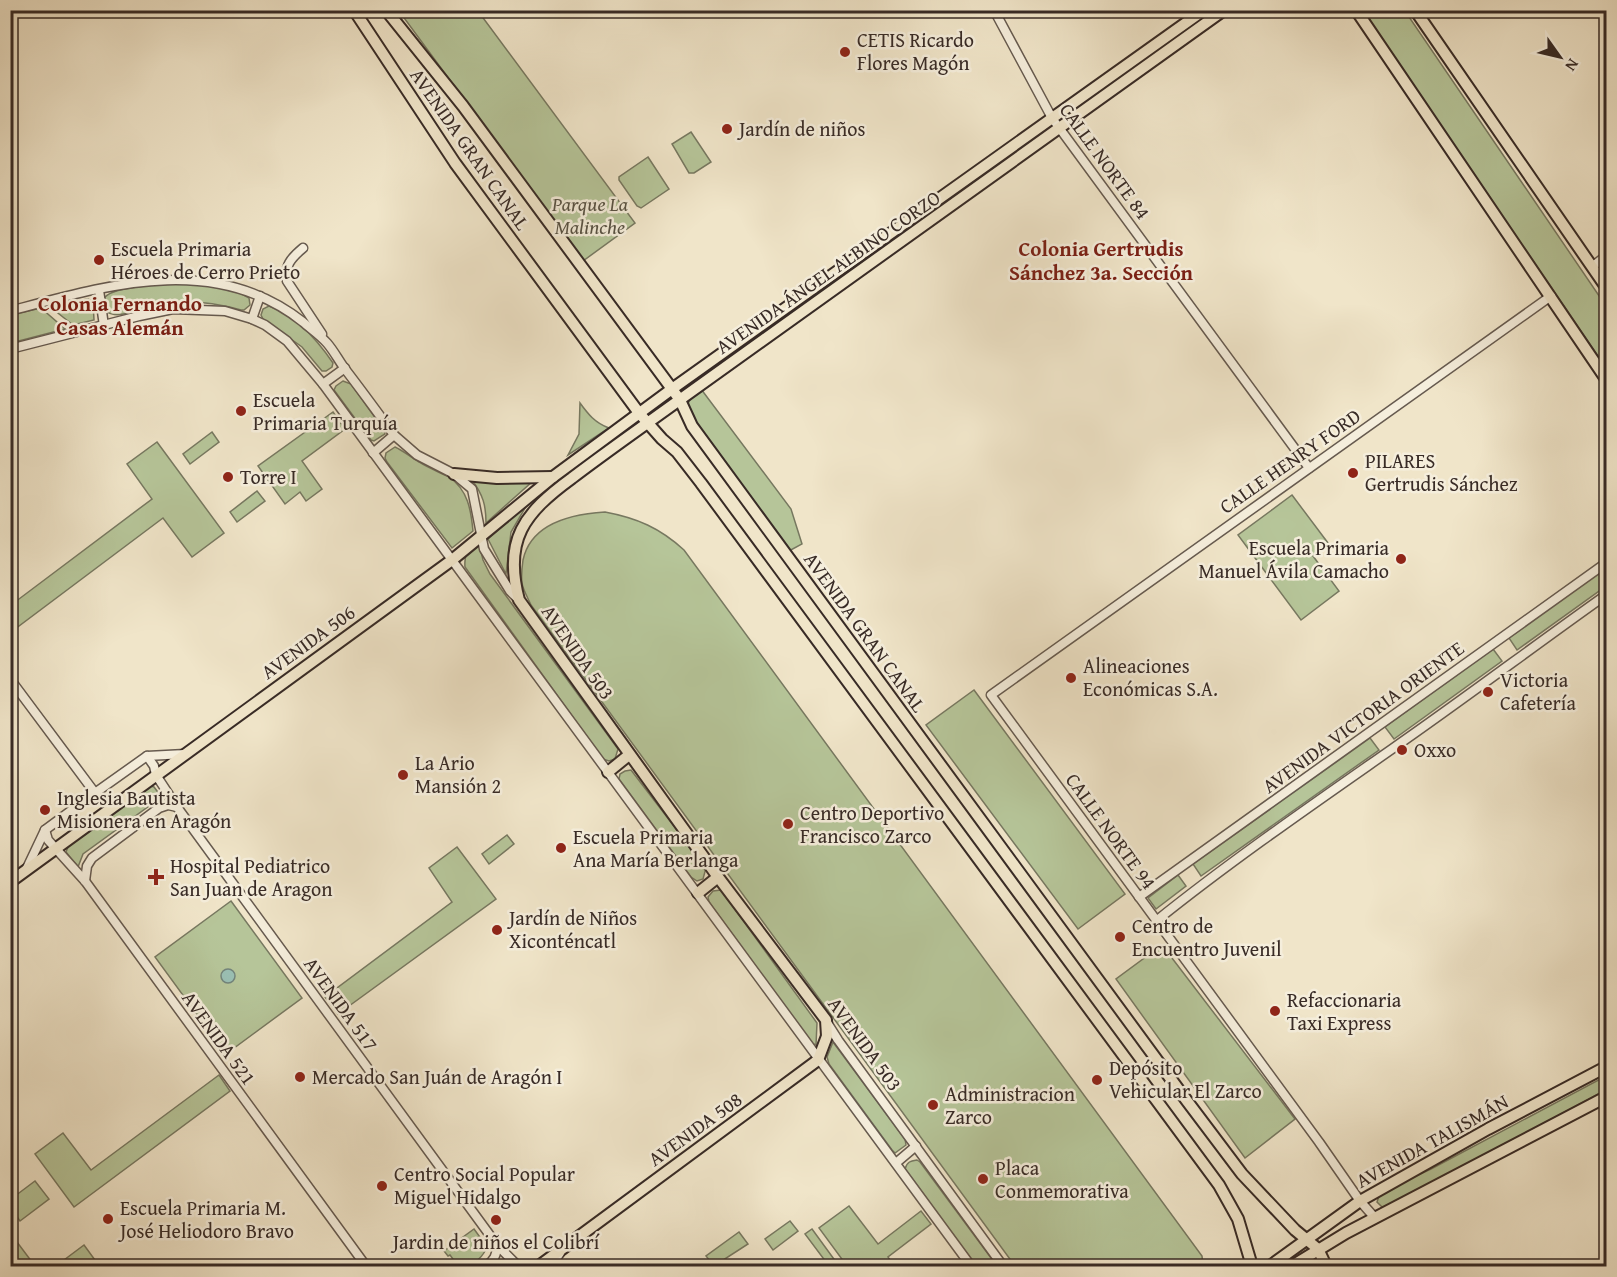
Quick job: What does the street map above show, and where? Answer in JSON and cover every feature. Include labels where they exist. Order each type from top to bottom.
[{"type":"main road","name":"AVENIDA GRAN CANAL","points":[[354,10],[455,163],[639,413],[677,452],[701,483],[1219,1185],[1238,1219],[1252,1266]]},
{"type":"main road","name":"AVENIDA GRAN CANAL","points":[[386,10],[463,106],[672,389],[680,400],[692,426],[1201,1120],[1242,1174],[1306,1240],[1318,1249],[1326,1266]]},
{"type":"main road","name":"AVENIDA ÁNGEL ALBINO CORZO","points":[[452,560],[553,477],[639,413],[1204,10]]},
{"type":"main road","name":"AVENIDA ÁNGEL ALBINO CORZO","points":[[519,600],[513,572],[513,555],[521,531],[533,511],[556,490],[1224,10]]},
{"type":"main road","points":[[1356,10],[1606,379]]},
{"type":"main road","points":[[1415,10],[1606,287]]},
{"type":"main road","points":[[454,474],[497,478],[553,477]]},
{"type":"main road","name":"AVENIDA 506","points":[[10,882],[452,560]]},
{"type":"main road","name":"AVENIDA 503","points":[[519,600],[718,877],[826,1020]]},
{"type":"main road","points":[[608,771],[629,755]]},
{"type":"main road","points":[[698,893],[718,877]]},
{"type":"main road","points":[[818,1060],[827,1036],[826,1020]]},
{"type":"main road","name":"AVENIDA 508","points":[[539,1266],[560,1253],[818,1060]]},
{"type":"main road","name":"AVENIDA TALISMÁN","points":[[1270,1266],[1360,1201],[1488,1129],[1606,1067]]},
{"type":"main road","name":"AVENIDA TALISMÁN","points":[[1292,1266],[1375,1218],[1606,1097]]},
{"type":"street","name":"CALLE NORTE 84","points":[[994,10],[1053,118],[1309,468]]},
{"type":"street","points":[[303,248],[289,262],[287,281],[326,343]]},
{"type":"street","points":[[1593,266],[1606,256]]},
{"type":"street","name":"AVENIDA 503","points":[[10,311],[99,290],[160,279],[180,279],[234,286],[260,296],[291,313],[326,343],[394,435],[417,455],[454,474],[472,489],[480,537],[492,564],[510,591],[519,600]]},
{"type":"street","points":[[99,290],[104,326]]},
{"type":"street","points":[[252,319],[260,296]]},
{"type":"street","name":"CALLE HENRY FORD","points":[[991,695],[1551,296]]},
{"type":"street","points":[[10,350],[173,309],[225,311],[265,325],[287,342],[322,384],[971,1266]]},
{"type":"street","points":[[322,384],[345,368]]},
{"type":"street","points":[[373,453],[394,435]]},
{"type":"street","name":"AVENIDA VICTORIA ORIENTE","points":[[1138,897],[1606,563]]},
{"type":"street","name":"AVENIDA VICTORIA ORIENTE","points":[[1156,921],[1198,886],[1606,596]]},
{"type":"street","points":[[10,679],[95,793]]},
{"type":"street","name":"CALLE NORTE 94","points":[[991,695],[1360,1201],[1375,1218]]},
{"type":"street","points":[[26,871],[45,830],[95,793],[147,756],[185,754]]},
{"type":"street","name":"AVENIDA 517","points":[[147,756],[154,766],[156,776],[177,807],[497,1245],[518,1266]]},
{"type":"street","points":[[85,881],[87,866],[92,858],[159,808],[168,805],[177,807]]},
{"type":"street","name":"AVENIDA 521","points":[[45,830],[48,840],[58,848],[85,881],[366,1266]]},
{"type":"street","name":"AVENIDA 503","points":[[826,1020],[838,1040],[1003,1266]]},
{"type":"street","points":[[896,1163],[916,1146]]},
{"type":"street","points":[[486,1266],[495,1258],[497,1245]]},
{"type":"street","name":"AVENIDA 508","points":[[551,1266],[560,1253]]},
{"type":"green space","name":"Parque La Malinche","points":[[399,11],[478,11],[635,223],[583,261]]},
{"type":"green space","points":[[1363,11],[1405,11],[1606,306],[1606,368]]},
{"type":"green space","points":[[691,132],[711,162],[694,173],[689,173],[672,144]]},
{"type":"green space","points":[[648,157],[669,189],[641,208],[637,206],[619,177]]},
{"type":"green space","points":[[199,283],[235,290],[249,298],[250,305],[241,310],[208,303],[174,302],[152,305],[117,315],[107,312],[105,297],[122,289]]},
{"type":"green space","points":[[88,299],[93,302],[94,320],[73,325],[49,306]]},
{"type":"green space","points":[[269,306],[297,322],[327,355],[333,363],[332,367],[322,371],[302,347],[263,319],[261,315],[263,309]]},
{"type":"green space","points":[[41,308],[65,329],[11,343],[10,315]]},
{"type":"green space","points":[[343,381],[351,384],[385,434],[374,441],[371,440],[334,390]]},
{"type":"green space","points":[[701,389],[791,509],[802,544],[789,551],[692,419],[688,405]]},
{"type":"green space","points":[[580,403],[592,418],[609,428],[568,455],[579,434]]},
{"type":"green space","points":[[333,412],[345,429],[302,461],[322,489],[306,501],[300,492],[285,504],[258,466]]},
{"type":"green space","points":[[212,432],[219,442],[190,464],[183,454]]},
{"type":"green space","points":[[157,442],[224,533],[192,557],[163,518],[11,632],[11,605],[152,499],[127,464]]},
{"type":"green space","points":[[395,447],[449,477],[464,494],[470,508],[473,531],[452,548],[387,462],[386,453]]},
{"type":"green space","points":[[472,480],[490,483],[533,481],[486,523],[483,500]]},
{"type":"green space","points":[[257,491],[265,501],[237,522],[230,512]]},
{"type":"green space","points":[[1292,495],[1328,543],[1313,556],[1339,591],[1301,620],[1238,535]]},
{"type":"green space","points":[[528,503],[511,532],[506,574],[488,539]]},
{"type":"green space","name":"Centro Deportivo Francisco Zarco","points":[[605,512],[648,525],[684,550],[1202,1256],[1203,1266],[1015,1266],[531,605],[522,580],[523,560],[527,547],[544,529],[555,523],[579,515]]},
{"type":"green space","points":[[476,544],[480,547],[490,574],[618,749],[615,759],[609,761],[603,759],[465,567],[467,554]]},
{"type":"green space","points":[[1606,567],[1606,586],[1517,650],[1509,638]]},
{"type":"green space","points":[[1493,649],[1502,661],[1394,739],[1385,727]]},
{"type":"green space","points":[[974,690],[1125,894],[1078,929],[926,725]]},
{"type":"green space","points":[[1370,738],[1379,750],[1201,876],[1193,864]]},
{"type":"green space","points":[[631,770],[706,868],[703,879],[697,881],[691,877],[619,779],[620,774]]},
{"type":"green space","points":[[151,786],[166,803],[152,804],[83,854],[78,867],[66,852],[68,847]]},
{"type":"green space","points":[[507,835],[514,844],[489,864],[482,854]]},
{"type":"green space","points":[[457,847],[496,899],[338,1014],[325,997],[452,902],[429,868]]},
{"type":"green space","points":[[1178,875],[1186,886],[1156,909],[1148,898]]},
{"type":"green space","points":[[721,890],[817,1023],[816,1045],[811,1043],[709,902],[708,897],[713,891]]},
{"type":"green space","points":[[231,901],[302,998],[226,1054],[155,957]]},
{"type":"green space","points":[[1162,945],[1295,1119],[1245,1158],[1116,979]]},
{"type":"green space","points":[[833,1042],[905,1139],[906,1145],[895,1153],[829,1064],[827,1057]]},
{"type":"green space","points":[[219,1075],[230,1091],[74,1207],[35,1154],[63,1133],[91,1170]]},
{"type":"green space","points":[[1606,1076],[1606,1090],[1389,1206],[1383,1208],[1377,1202],[1379,1196],[1405,1181]]},
{"type":"green space","points":[[917,1160],[997,1266],[976,1266],[905,1169],[909,1162]]},
{"type":"green space","points":[[35,1181],[49,1199],[20,1221],[11,1208],[11,1199]]},
{"type":"green space","points":[[849,1206],[878,1244],[921,1211],[931,1224],[888,1257],[894,1266],[847,1266],[819,1228]]},
{"type":"green space","points":[[790,1221],[798,1231],[773,1250],[765,1239]]},
{"type":"green space","points":[[474,1229],[486,1249],[475,1262],[458,1266],[444,1251]]},
{"type":"green space","points":[[812,1229],[839,1266],[829,1266],[805,1234]]},
{"type":"green space","points":[[739,1232],[748,1244],[714,1266],[706,1256]]},
{"type":"green space","points":[[11,1234],[35,1266],[11,1266]]},
{"type":"green space","points":[[84,1245],[95,1260],[86,1266],[56,1266]]},
{"type":"water","points":[[225,969],[231,969],[235,976],[231,983],[225,983],[221,979],[221,973]]},
{"type":"place","name":"CETIS Ricardo Flores Magón","points":[[845,52]]},
{"type":"place","name":"Jardín de niños","points":[[727,129]]},
{"type":"place","name":"Escuela Primaria Héroes de Cerro Prieto","points":[[99,260]]},
{"type":"place","name":"Escuela Primaria Turquía","points":[[241,411]]},
{"type":"place","name":"PILARES Gertrudis Sánchez","points":[[1353,473]]},
{"type":"place","name":"Torre I","points":[[228,477]]},
{"type":"place","name":"Escuela Primaria Manuel Ávila Camacho","points":[[1401,559]]},
{"type":"place","name":"Alineaciones Económicas S.A.","points":[[1071,678]]},
{"type":"place","name":"Victoria Cafetería","points":[[1488,692]]},
{"type":"place","name":"Oxxo","points":[[1402,750]]},
{"type":"place","name":"La Ario Mansión 2","points":[[403,775]]},
{"type":"place","name":"Inglesia Bautista Misionera en Aragón","points":[[45,810]]},
{"type":"place","name":"Centro Deportivo Francisco Zarco","points":[[788,824]]},
{"type":"place","name":"Escuela Primaria Ana María Berlanga","points":[[561,848]]},
{"type":"place","name":"Hospital Pediatrico San Juan de Aragon","points":[[156,877]]},
{"type":"place","name":"Jardín de Niños Xiconténcatl","points":[[497,930]]},
{"type":"place","name":"Centro de Encuentro Juvenil","points":[[1120,937]]},
{"type":"place","name":"Refaccionaria Taxi Express","points":[[1275,1011]]},
{"type":"place","name":"Mercado San Juán de Aragón I","points":[[300,1077]]},
{"type":"place","name":"Depósito Vehicular El Zarco","points":[[1097,1080]]},
{"type":"place","name":"Administracion Zarco","points":[[933,1105]]},
{"type":"place","name":"Placa Conmemorativa","points":[[983,1179]]},
{"type":"place","name":"Centro Social Popular Miguel Hidalgo","points":[[382,1186]]},
{"type":"place","name":"Escuela Primaria M. José Heliodoro Bravo","points":[[108,1219]]},
{"type":"place","name":"Jardin de niños el Colibrí","points":[[496,1220]]},
{"type":"district","name":"Colonia Gertrudis Sánchez 3a. Sección","points":[[1101,261]]},
{"type":"district","name":"Colonia Fernando Casas Alemán","points":[[120,316]]}]
